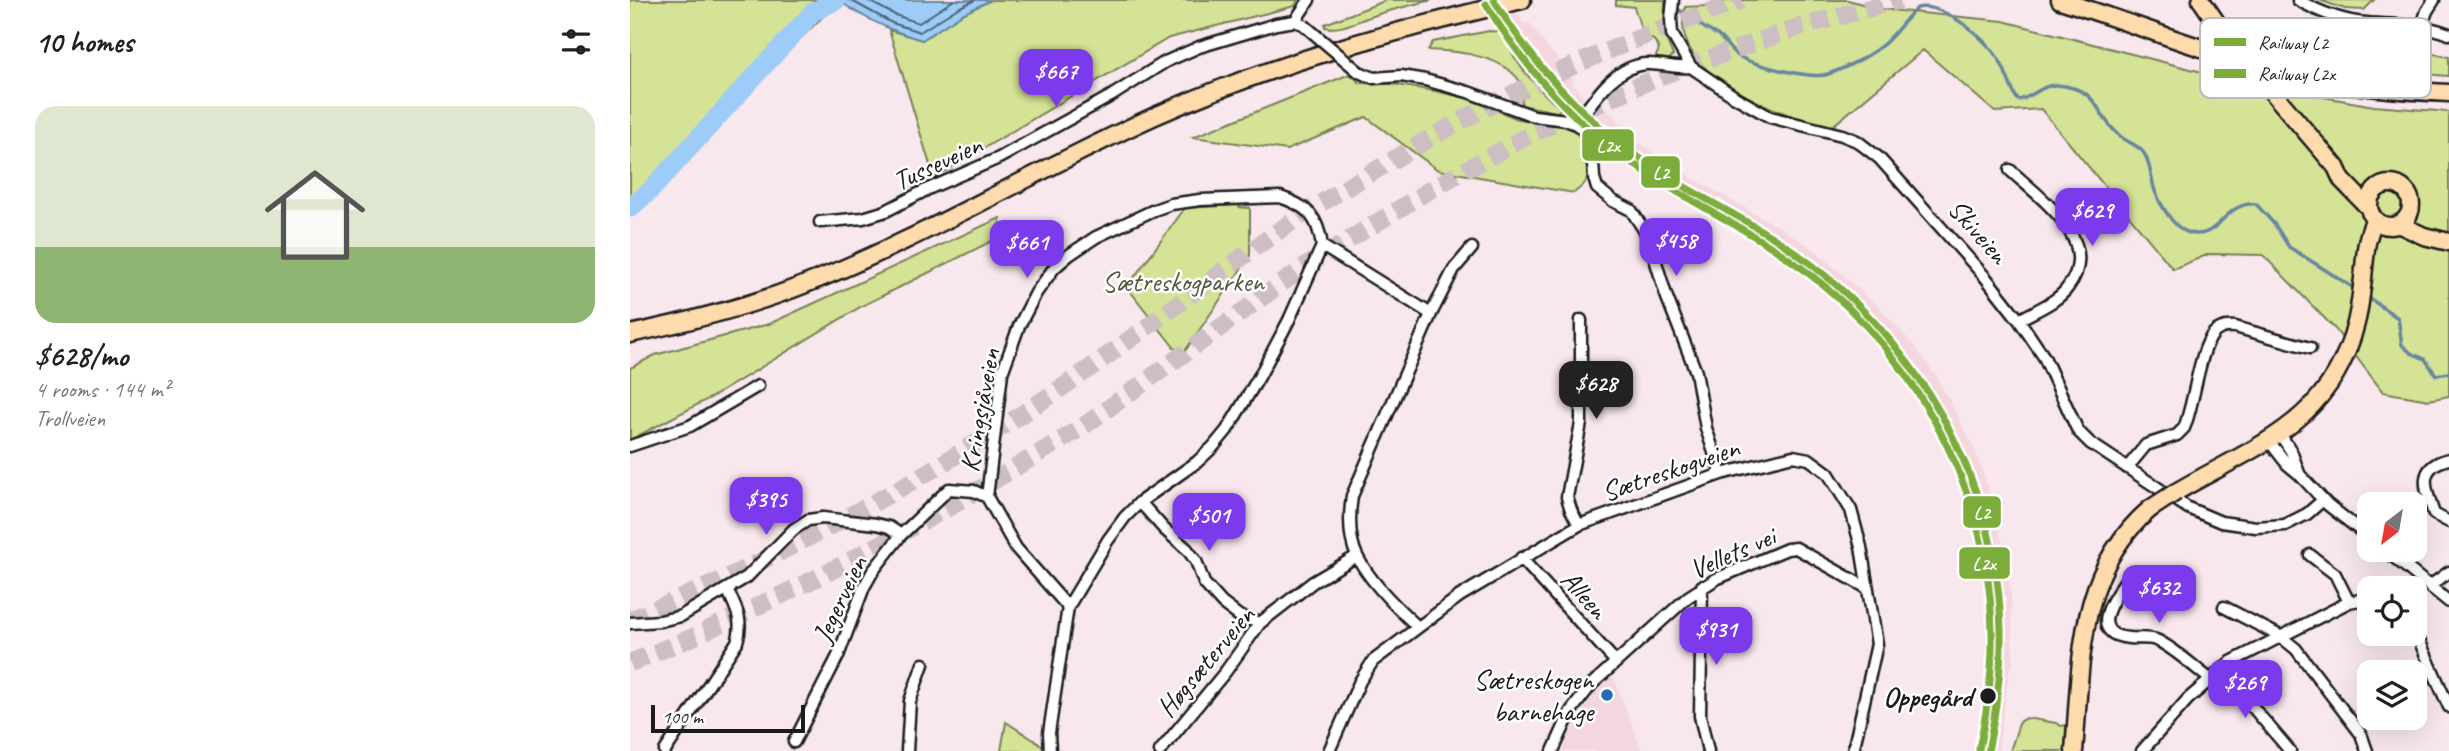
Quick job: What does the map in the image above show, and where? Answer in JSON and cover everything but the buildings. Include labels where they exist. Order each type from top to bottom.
[{"type":"main road","points":[[630,334],[742,306],[844,269],[1120,132],[1264,72],[1419,26],[1522,0]]},
{"type":"main road","points":[[2060,0],[2200,48]]},
{"type":"main road","points":[[2201,0],[2213,18]]},
{"type":"main road","points":[[2431,92],[2449,93]]},
{"type":"main road","points":[[2431,96],[2449,100]]},
{"type":"main road","points":[[2277,98],[2336,167],[2375,190]]},
{"type":"main road","points":[[2336,167],[2342,180],[2382,219],[2424,236],[2443,240]]},
{"type":"main road","points":[[2385,184],[2401,186],[2411,200],[2406,219],[2382,219],[2369,200],[2375,190],[2385,184]]},
{"type":"main road","points":[[2410,211],[2443,240]]},
{"type":"main road","points":[[2074,751],[2083,633],[2092,596],[2106,563],[2118,543],[2150,509],[2275,437],[2318,399],[2348,348],[2357,321],[2368,256],[2382,219]]},
{"type":"street","points":[[1309,0],[1299,23],[1359,72],[1374,78],[1401,76],[1425,80],[1534,116],[1576,124],[1592,147],[1597,188],[1613,201],[1632,210],[1648,236],[1666,295],[1696,372],[1706,428],[1721,474]]},
{"type":"street","name":"Skiveien","points":[[1673,0],[1672,34],[1691,67],[1770,117],[1842,135],[1868,148],[1943,229],[2019,320],[2044,357],[2080,435],[2094,446],[2188,508],[2232,524],[2256,527],[2285,525],[2308,514],[2323,500]]},
{"type":"street","points":[[2298,0],[2342,18]]},
{"type":"street","points":[[2425,18],[2434,0]]},
{"type":"street","name":"Tusseveien","points":[[820,222],[863,218],[886,211],[999,158],[1111,96],[1165,62],[1199,47],[1276,24],[1299,23]]},
{"type":"street","points":[[2431,28],[2449,34]]},
{"type":"street","points":[[1576,124],[1604,89],[1626,69],[1643,64],[1677,69],[1691,67]]},
{"type":"street","points":[[2010,170],[2062,219],[2075,239],[2078,257],[2076,273],[2068,289],[2019,320]]},
{"type":"street","name":"Kringsjåveien","points":[[1068,607],[1016,548],[987,497],[998,402],[1009,354],[1036,293],[1054,268],[1096,237],[1154,209],[1171,204],[1280,197],[1297,202],[1314,219],[1322,246]]},
{"type":"street","points":[[1050,751],[1049,733],[1068,607],[1125,517],[1140,502],[1197,462],[1227,430],[1289,320],[1322,246],[1432,314]]},
{"type":"street","points":[[1418,627],[1392,604],[1357,555],[1349,516],[1352,496],[1432,314],[1454,269],[1472,248]]},
{"type":"street","points":[[1579,526],[1570,510],[1567,497],[1581,423],[1581,320]]},
{"type":"street","points":[[2127,468],[2146,445],[2176,435],[2184,428],[2206,348],[2218,329],[2225,326],[2235,327],[2310,348]]},
{"type":"street","points":[[630,446],[679,431],[758,386]]},
{"type":"street","points":[[2275,437],[2287,464],[2300,474],[2323,500],[2357,527]]},
{"type":"street","name":"Sætreskogveien","points":[[1329,751],[1373,661],[1460,596],[1579,526],[1721,474],[1800,456],[1818,464],[1839,489],[1850,510],[1861,547],[1877,643],[1853,751]]},
{"type":"street","points":[[2449,458],[2439,461],[2431,468],[2424,486],[2434,514],[2449,522]]},
{"type":"street","name":"Jegerveien","points":[[794,742],[838,656],[864,587],[901,535],[949,489],[974,491],[987,497]]},
{"type":"street","points":[[1140,502],[1164,529],[1187,549],[1196,561],[1203,583],[1222,603],[1239,616],[1260,623]]},
{"type":"street","points":[[630,623],[681,616],[747,577],[794,529],[808,520],[823,518],[876,524],[889,527],[901,535]]},
{"type":"street","name":"Vellets vei","points":[[1553,751],[1578,699],[1615,661],[1702,586],[1768,556],[1797,548],[1867,588]]},
{"type":"street","name":"Høgsæterveien","points":[[1160,751],[1226,671],[1260,623],[1313,582],[1357,555]]},
{"type":"street","points":[[2310,555],[2335,574],[2349,602]]},
{"type":"street","name":"Alleen","points":[[1521,558],[1615,661]]},
{"type":"street","points":[[2401,562],[2449,601]]},
{"type":"street","points":[[2431,585],[2449,572]]},
{"type":"street","points":[[2125,581],[2107,613],[2106,623],[2110,631],[2122,637],[2157,641],[2210,679]]},
{"type":"street","points":[[1702,586],[1700,716],[1708,751]]},
{"type":"street","points":[[664,751],[737,642],[741,628],[739,615],[727,589]]},
{"type":"street","points":[[2142,751],[2178,709],[2231,662],[2349,602],[2357,600]]},
{"type":"street","points":[[2224,607],[2280,636],[2296,649],[2361,734],[2367,751]]},
{"type":"street","points":[[2422,646],[2449,707]]},
{"type":"street","points":[[907,751],[910,701],[923,664]]},
{"type":"street","points":[[2221,670],[2290,751]]},
{"type":"shaded area","points":[[1489,0],[1507,0],[1523,23],[1531,24],[1547,47],[1571,72],[1574,85],[1586,100],[1596,108],[1601,104],[1641,144],[1682,172],[1794,236],[1818,253],[1881,309],[1937,377],[1973,445],[1988,487],[2005,553],[2011,597],[2013,666],[2010,666],[1998,751],[1985,751],[1995,689],[1998,644],[1996,596],[1988,543],[1973,489],[1921,388],[1867,320],[1803,264],[1634,161],[1603,138],[1546,87],[1531,72],[1510,42],[1505,26]]},
{"type":"shaded area","name":"Sætreskogen barnehage","points":[[1612,673],[1642,751],[1560,751],[1576,717]]},
{"type":"green space","points":[[630,0],[838,0],[839,1],[630,203]]},
{"type":"green space","points":[[991,0],[1298,0],[1295,6],[1169,38],[934,178],[889,30],[922,40],[962,14]]},
{"type":"green space","points":[[1387,0],[1432,0],[1343,26],[1325,27],[1325,24]]},
{"type":"green space","points":[[1616,0],[1665,0],[1664,34],[1673,55],[1667,62],[1655,59],[1659,49],[1654,40],[1644,37],[1634,7],[1616,5]]},
{"type":"green space","points":[[1730,0],[1848,0],[1880,9],[2003,21],[2200,71],[2200,98],[2329,98],[2374,106],[2449,112],[2449,396],[2429,400],[2383,392],[2335,329],[2263,255],[2209,254],[2173,269],[2041,109],[1995,112],[1923,50],[1829,129],[1757,101],[1709,72],[1693,53],[1684,32],[1685,7]]},
{"type":"green space","points":[[2319,0],[2374,0],[2364,10],[2345,9]]},
{"type":"green space","points":[[1489,31],[1501,32],[1526,74],[1561,109],[1557,112],[1521,105],[1524,87],[1511,72],[1491,60],[1428,50],[1433,42]]},
{"type":"green space","points":[[2431,53],[2449,57],[2449,76],[2431,74]]},
{"type":"green space","points":[[1350,74],[1360,83],[1391,84],[1435,91],[1466,98],[1518,119],[1564,124],[1579,131],[1588,156],[1589,175],[1584,185],[1574,193],[1438,170],[1366,117],[1287,150],[1193,137]]},
{"type":"green space","name":"Sætreskogparken","points":[[1239,205],[1250,208],[1250,256],[1183,354],[1177,351],[1127,287],[1185,208]]},
{"type":"green space","points":[[1000,218],[1000,237],[862,306],[714,396],[630,440],[630,368],[655,355],[769,324]]},
{"type":"green space","points":[[2026,718],[2066,725],[2065,751],[2010,751],[2020,721]]},
{"type":"green space","points":[[1006,722],[1043,746],[1044,751],[1001,751]]},
{"type":"water","points":[[838,0],[991,0],[962,14],[922,40],[878,24]]},
{"type":"waterway","points":[[630,208],[651,190],[813,12],[837,0]]},
{"type":"waterway","points":[[1677,8],[1717,35],[1740,57],[1784,71],[1810,75],[1828,74],[1875,51],[1917,8],[1939,11],[1963,24],[1993,51],[2018,100],[2052,85],[2072,87],[2090,97],[2112,128],[2143,152],[2160,202],[2182,229],[2198,234],[2206,232],[2236,209],[2256,204],[2275,225],[2289,247],[2357,290]]},
{"type":"waterway","points":[[2366,296],[2398,318],[2402,345],[2411,353],[2425,359],[2436,375],[2449,373]]},
{"type":"tunnel","points":[[630,620],[740,571],[848,517],[1004,426],[1083,373],[1297,218],[1452,126],[1593,57],[1742,0]]},
{"type":"tunnel","points":[[630,663],[691,638],[825,574],[955,504],[1081,428],[1303,268],[1433,188],[1531,134],[1658,77],[1799,27],[1900,0]]},
{"type":"rail line","name":"L2","points":[[1494,0],[1530,53],[1571,100],[1594,121],[1670,178],[1789,248],[1834,283],[1875,323],[1910,366],[1941,414],[1965,464],[1984,518],[1996,573],[2001,661],[1988,751]]},
{"type":"rail line","name":"L2x","points":[[1486,4],[1538,77],[1601,140],[1650,175],[1766,243],[1827,288],[1867,327],[1903,371],[1933,418],[1958,469],[1976,522],[1988,577],[1992,663],[1979,749]]},
{"type":"place","name":"Sætreskogen barnehage","points":[[1607,695]]},
{"type":"place","name":"Oppegård","points":[[1988,696]]}]
